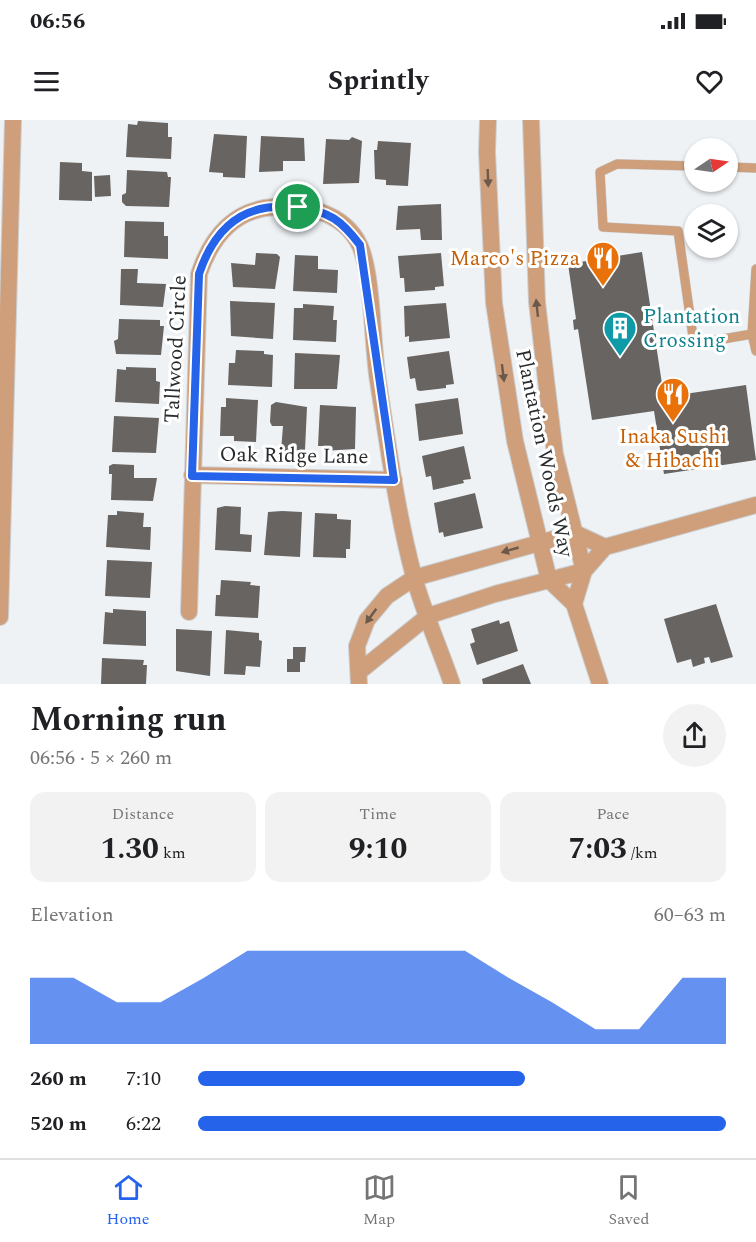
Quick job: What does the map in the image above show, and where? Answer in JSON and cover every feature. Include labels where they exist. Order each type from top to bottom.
[{"type":"street","points":[[0,617],[4,557],[2,425],[13,120]]},
{"type":"street","name":"Plantation Woods Way","points":[[488,120],[489,215],[497,325],[515,441],[549,580],[574,604],[600,684]]},
{"type":"street","name":"Plantation Woods Way","points":[[531,120],[537,302],[555,454],[584,572],[574,604]]},
{"type":"street","name":"Tallwood Circle","points":[[189,612],[199,274],[207,250],[222,230],[242,215],[266,208],[298,207],[322,211],[344,225],[360,245],[394,480],[414,578],[452,684]]},
{"type":"street","name":"Oak Ridge Lane","points":[[192,476],[394,480]]},
{"type":"street","points":[[359,678],[428,616],[549,580],[584,572],[605,547],[756,505]]},
{"type":"street","points":[[359,678],[357,646],[367,620],[387,596],[414,578],[575,532],[605,547]]},
{"type":"lane","points":[[684,166],[617,164],[600,172],[603,227],[678,231],[694,344],[752,334]]},
{"type":"lane","points":[[738,167],[756,168]]},
{"type":"lane","points":[[756,269],[752,334],[756,351]]},
{"type":"building","points":[[138,121],[168,123],[168,137],[172,137],[171,159],[126,157],[128,124],[137,125]]},
{"type":"building","points":[[214,134],[247,136],[245,178],[223,177],[223,173],[209,172]]},
{"type":"building","points":[[261,136],[304,138],[305,161],[283,161],[283,171],[259,172]]},
{"type":"building","points":[[352,137],[362,141],[359,183],[323,184],[326,139],[349,140]]},
{"type":"building","points":[[378,141],[411,143],[408,186],[386,185],[386,180],[375,179],[374,150],[377,150]]},
{"type":"building","points":[[60,162],[82,163],[82,171],[92,172],[92,201],[59,200]]},
{"type":"building","points":[[127,170],[167,172],[168,177],[171,177],[169,207],[126,206],[122,202],[122,195],[126,193]]},
{"type":"building","points":[[110,175],[111,196],[95,197],[94,176]]},
{"type":"building","points":[[441,204],[442,240],[421,240],[420,229],[396,230],[398,206]]},
{"type":"building","points":[[125,221],[164,222],[164,236],[168,236],[168,259],[124,257]]},
{"type":"building","name":"Plantation Crossing","points":[[642,252],[664,397],[746,385],[756,460],[664,474],[654,411],[592,420],[578,329],[574,330],[573,320],[576,319],[568,264]]},
{"type":"building","points":[[256,253],[277,254],[280,257],[275,289],[233,287],[231,263],[255,265]]},
{"type":"building","points":[[441,253],[444,286],[435,287],[435,290],[405,292],[404,278],[400,278],[398,256]]},
{"type":"building","points":[[295,255],[318,256],[318,269],[338,270],[337,293],[293,291]]},
{"type":"building","points":[[121,269],[138,269],[137,283],[166,284],[163,307],[120,305]]},
{"type":"building","points":[[230,301],[275,303],[273,339],[231,336]]},
{"type":"building","points":[[446,303],[450,338],[409,342],[409,336],[405,337],[404,306]]},
{"type":"building","points":[[303,304],[334,306],[333,320],[337,320],[336,342],[293,340],[294,308],[303,308]]},
{"type":"building","points":[[119,319],[160,320],[160,326],[164,326],[161,355],[116,354],[114,341],[118,339]]},
{"type":"building","points":[[236,350],[264,351],[264,354],[273,355],[272,387],[228,385],[229,363],[235,363]]},
{"type":"building","points":[[449,351],[454,384],[446,385],[446,388],[417,390],[415,378],[410,379],[407,357]]},
{"type":"building","points":[[295,353],[340,355],[337,389],[294,389]]},
{"type":"building","points":[[126,367],[156,368],[156,381],[160,382],[159,404],[115,402],[117,369],[126,370]]},
{"type":"building","points":[[226,398],[258,400],[256,442],[234,441],[234,436],[220,436],[221,407],[226,407]]},
{"type":"building","points":[[458,398],[463,434],[419,441],[415,404]]},
{"type":"building","points":[[276,402],[307,407],[305,450],[281,451],[283,426],[272,426],[270,422],[271,405]]},
{"type":"building","points":[[320,405],[356,407],[355,449],[323,451],[323,446],[318,446]]},
{"type":"building","points":[[114,416],[159,418],[156,453],[112,452]]},
{"type":"building","points":[[464,446],[471,479],[463,480],[464,483],[433,490],[431,476],[426,477],[422,456]]},
{"type":"building","points":[[113,464],[134,465],[134,478],[157,478],[153,501],[111,500],[112,474],[109,474],[109,466]]},
{"type":"building","points":[[475,493],[483,528],[444,537],[443,532],[439,533],[434,503]]},
{"type":"building","points":[[241,507],[240,534],[252,535],[251,552],[215,550],[217,508]]},
{"type":"building","points":[[117,511],[144,513],[143,527],[151,527],[150,550],[106,547],[108,515],[117,515]]},
{"type":"building","points":[[268,512],[302,512],[300,557],[264,555]]},
{"type":"building","points":[[315,513],[337,514],[337,519],[351,520],[350,549],[346,549],[346,558],[313,557]]},
{"type":"building","points":[[107,560],[152,562],[150,598],[105,596]]},
{"type":"building","points":[[221,580],[251,582],[250,585],[260,586],[258,618],[215,616],[216,595],[220,595]]},
{"type":"building","points":[[716,604],[733,657],[711,663],[709,657],[704,658],[705,663],[693,667],[691,659],[677,663],[664,619]]},
{"type":"building","points":[[113,609],[146,611],[146,646],[103,644],[105,612],[113,613]]},
{"type":"building","points":[[499,620],[500,624],[509,621],[518,651],[477,665],[470,644],[475,642],[471,629]]},
{"type":"building","points":[[176,629],[212,631],[210,676],[176,671]]},
{"type":"building","points":[[226,630],[259,633],[259,640],[262,641],[260,667],[246,666],[245,675],[224,674]]},
{"type":"building","points":[[293,647],[306,647],[305,662],[300,662],[300,672],[287,672],[287,659],[293,659]]},
{"type":"building","points":[[102,658],[144,660],[143,665],[147,665],[146,684],[101,684]]},
{"type":"building","points":[[523,664],[531,684],[483,684],[482,679]]},
{"type":"place","name":"Marco's Pizza","points":[[603,287]]},
{"type":"place","name":"Plantation Crossing","points":[[620,357]]},
{"type":"place","name":"Inaka Sushi & Hibachi","points":[[673,423]]},
{"type":"route","points":[[298,207],[322,211],[344,225],[360,245],[376,373],[394,480],[192,476],[199,274],[207,250],[222,230],[242,215],[266,208],[298,207]]}]
